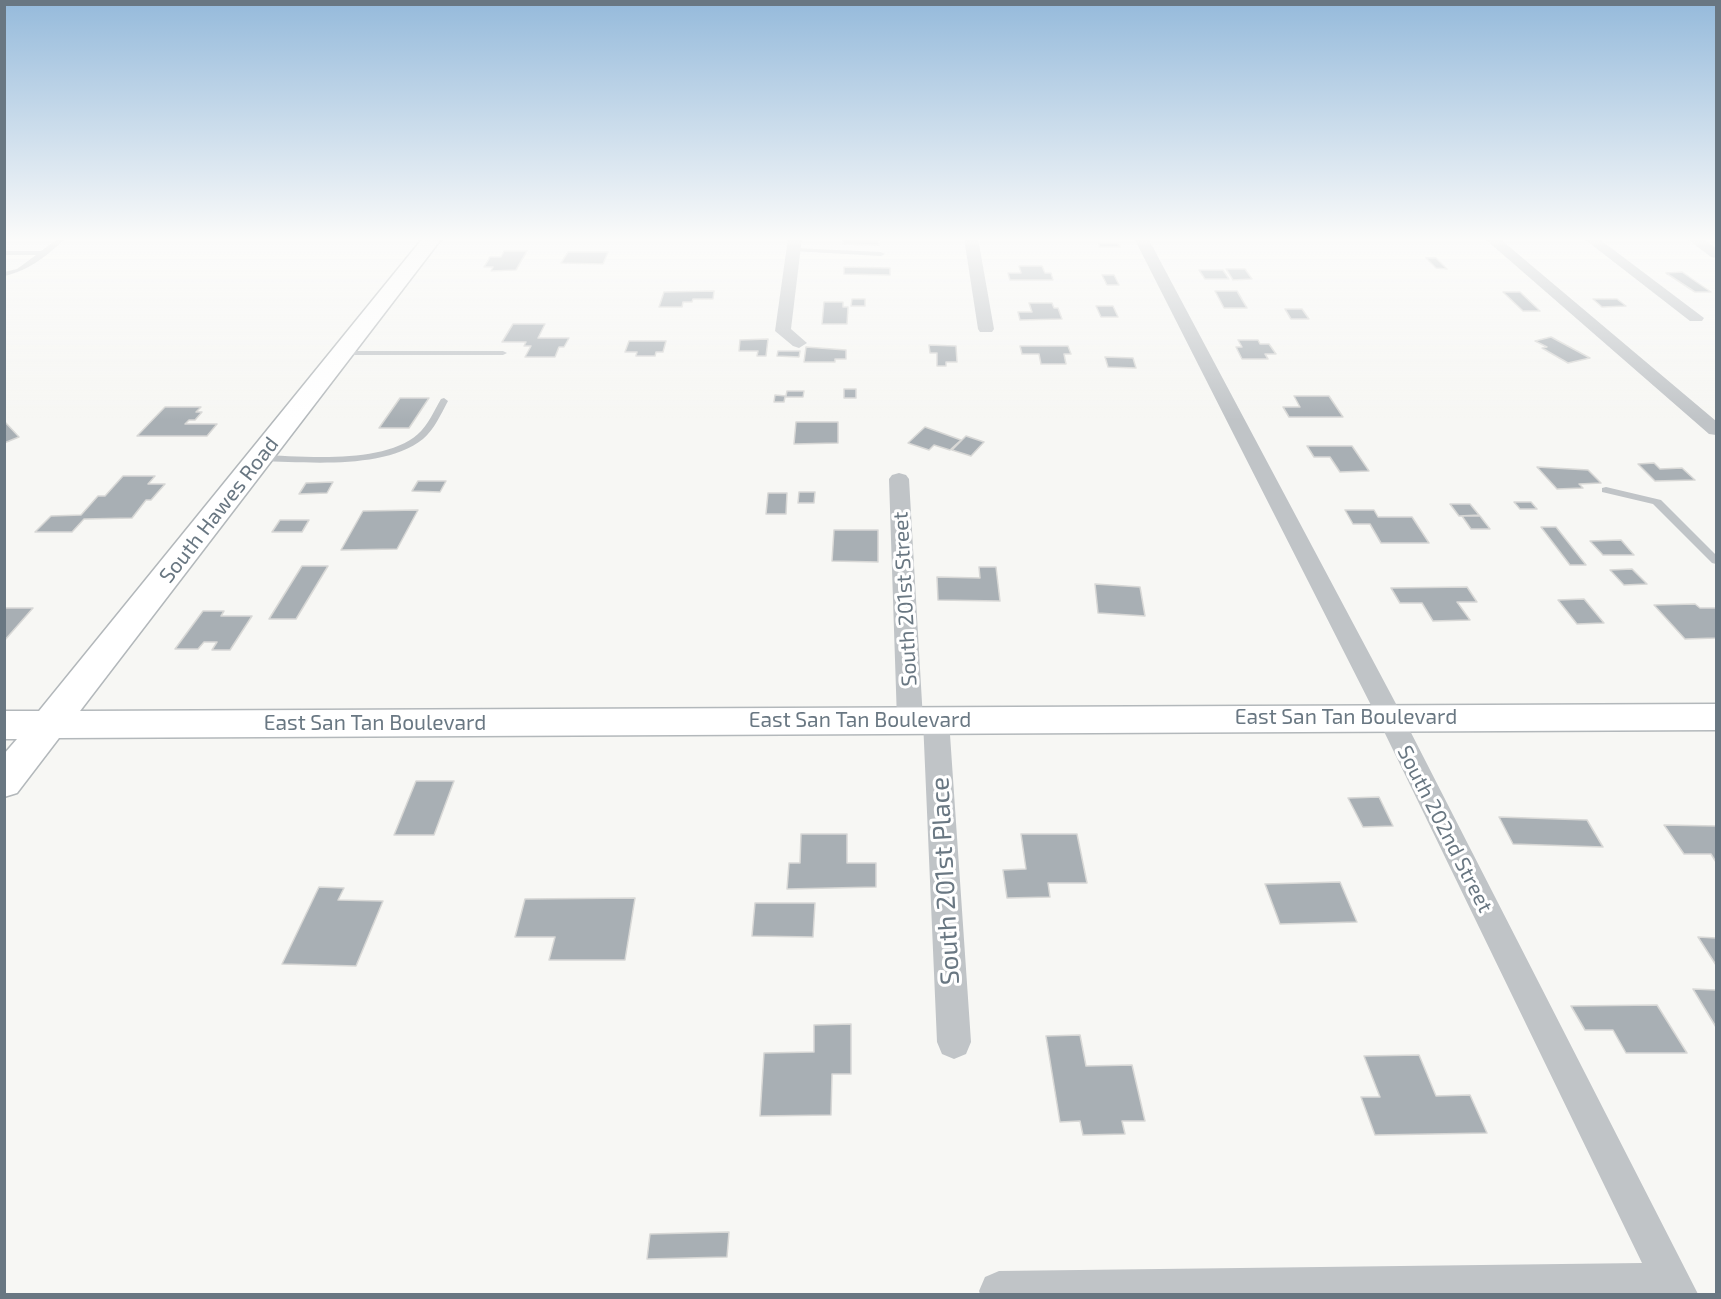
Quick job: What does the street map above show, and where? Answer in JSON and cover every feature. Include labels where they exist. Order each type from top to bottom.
[{"type":"street","name":"South Hawes Road","points":[[4,782],[386,299]]},
{"type":"street","points":[[787,299],[783,331],[799,343]]},
{"type":"street","points":[[981,299],[986,329]]},
{"type":"street","name":"South 202nd Street","points":[[1173,299],[1390,717],[1675,1288]]},
{"type":"street","points":[[1562,299],[1716,430]]},
{"type":"street","points":[[1670,299],[1696,318]]},
{"type":"street","name":"South 201st Street","points":[[898,479],[923,720]]},
{"type":"street","name":"East San Tan Boulevard","points":[[4,725],[1716,717]]},
{"type":"street","name":"South 201st Place","points":[[923,720],[954,1042]]},
{"type":"street","points":[[999,1291],[1675,1288]]},
{"type":"lane","points":[[343,353],[503,353]]},
{"type":"lane","points":[[260,459],[359,456],[395,451],[421,437],[444,401]]},
{"type":"lane","points":[[1606,490],[1657,502],[1716,561]]},
{"type":"building","points":[[662,299],[713,299],[693,299],[692,302],[683,302],[682,307],[659,307]]},
{"type":"building","points":[[852,299],[865,299],[865,306],[851,306]]},
{"type":"building","points":[[1219,299],[1241,299],[1247,308],[1224,308]]},
{"type":"building","points":[[1510,299],[1527,299],[1540,311],[1523,311]]},
{"type":"building","points":[[1593,299],[1617,299],[1626,306],[1602,307]]},
{"type":"building","points":[[824,302],[843,302],[843,307],[848,307],[847,324],[822,324]]},
{"type":"building","points":[[1029,303],[1052,303],[1054,308],[1058,308],[1062,319],[1020,320],[1018,312],[1032,312]]},
{"type":"building","points":[[1096,306],[1113,306],[1118,317],[1101,317]]},
{"type":"building","points":[[1285,309],[1302,309],[1309,319],[1291,319]]},
{"type":"building","points":[[513,324],[545,324],[538,338],[569,338],[564,347],[559,347],[555,357],[525,357],[531,346],[524,346],[526,342],[502,342]]},
{"type":"building","points":[[1551,337],[1590,358],[1568,363],[1542,348],[1547,347],[1535,341]]},
{"type":"building","points":[[768,339],[766,356],[757,356],[758,351],[739,351],[740,340]]},
{"type":"building","points":[[1238,340],[1258,340],[1260,344],[1269,344],[1276,354],[1265,354],[1268,359],[1242,359],[1236,347],[1242,347]]},
{"type":"building","points":[[629,341],[666,341],[663,352],[656,352],[655,356],[636,356],[637,352],[625,352]]},
{"type":"building","points":[[929,345],[956,346],[957,362],[946,362],[946,366],[937,366],[937,353],[930,353]]},
{"type":"building","points":[[1020,346],[1068,346],[1071,354],[1064,354],[1066,364],[1041,364],[1039,354],[1022,354]]},
{"type":"building","points":[[806,347],[846,350],[846,359],[835,359],[835,362],[804,362]]},
{"type":"building","points":[[778,351],[800,351],[799,357],[777,356]]},
{"type":"building","points":[[1105,357],[1133,358],[1136,368],[1108,367]]},
{"type":"building","points":[[844,389],[856,389],[856,398],[844,398]]},
{"type":"building","points":[[787,391],[804,391],[803,397],[785,397],[784,402],[774,402],[775,395],[786,396]]},
{"type":"building","points":[[1294,396],[1329,396],[1343,417],[1289,417],[1283,407],[1300,407]]},
{"type":"building","points":[[400,398],[429,398],[409,428],[379,428]]},
{"type":"building","points":[[165,407],[201,407],[196,412],[202,412],[195,420],[189,420],[185,424],[217,424],[207,436],[137,436]]},
{"type":"building","points":[[4,421],[19,437],[4,443]]},
{"type":"building","points":[[796,422],[838,422],[838,443],[794,444]]},
{"type":"building","points":[[925,427],[961,440],[950,450],[934,445],[929,450],[908,443]]},
{"type":"building","points":[[966,436],[984,442],[971,456],[952,450]]},
{"type":"building","points":[[1307,446],[1352,446],[1369,471],[1340,472],[1330,457],[1314,457]]},
{"type":"building","points":[[1654,463],[1660,469],[1682,468],[1695,480],[1655,481],[1638,464]]},
{"type":"building","points":[[1537,467],[1588,470],[1601,483],[1579,484],[1583,488],[1557,489]]},
{"type":"building","points":[[123,476],[155,476],[148,484],[165,484],[151,500],[146,500],[132,518],[84,519],[72,532],[35,532],[51,516],[81,515],[98,496],[105,496]]},
{"type":"building","points":[[418,481],[446,481],[440,492],[412,491]]},
{"type":"building","points":[[333,482],[327,493],[299,494],[306,483]]},
{"type":"building","points":[[799,492],[815,492],[814,503],[798,503]]},
{"type":"building","points":[[768,493],[787,493],[786,514],[766,514]]},
{"type":"building","points":[[1514,502],[1531,502],[1537,509],[1520,509]]},
{"type":"building","points":[[1450,504],[1470,504],[1479,515],[1459,516]]},
{"type":"building","points":[[418,510],[397,549],[341,550],[363,511]]},
{"type":"building","points":[[1345,510],[1374,510],[1378,517],[1412,517],[1429,543],[1381,543],[1370,524],[1353,524]]},
{"type":"building","points":[[1462,516],[1480,516],[1490,529],[1471,529]]},
{"type":"building","points":[[280,520],[309,520],[302,532],[272,532]]},
{"type":"building","points":[[1541,527],[1556,527],[1586,565],[1570,565]]},
{"type":"building","points":[[834,530],[878,530],[878,562],[832,561]]},
{"type":"building","points":[[1621,540],[1634,555],[1603,555],[1590,541]]},
{"type":"building","points":[[302,566],[328,566],[296,619],[269,619]]},
{"type":"building","points":[[979,567],[996,567],[1000,601],[938,600],[937,577],[980,578]]},
{"type":"building","points":[[1632,569],[1647,584],[1624,585],[1610,570]]},
{"type":"building","points":[[1095,584],[1140,587],[1145,616],[1098,613]]},
{"type":"building","points":[[1467,587],[1477,602],[1457,602],[1470,620],[1433,621],[1422,603],[1400,603],[1391,588]]},
{"type":"building","points":[[1584,599],[1604,623],[1577,624],[1558,600]]},
{"type":"building","points":[[1695,604],[1700,608],[1716,608],[1716,638],[1685,639],[1654,605]]},
{"type":"building","points":[[4,608],[33,608],[4,641]]},
{"type":"building","points":[[203,611],[224,611],[221,616],[252,616],[230,650],[212,650],[217,642],[204,642],[198,649],[175,649]]},
{"type":"building","points":[[416,781],[454,781],[434,835],[394,835]]},
{"type":"building","points":[[1379,797],[1393,826],[1363,827],[1348,798]]},
{"type":"building","points":[[1499,817],[1587,820],[1603,847],[1513,844]]},
{"type":"building","points":[[1664,825],[1716,826],[1716,862],[1711,854],[1684,854]]},
{"type":"building","points":[[801,834],[847,834],[847,863],[876,863],[876,887],[787,889],[789,863],[800,863]]},
{"type":"building","points":[[1021,834],[1077,834],[1087,883],[1048,883],[1050,897],[1007,898],[1003,870],[1026,869]]},
{"type":"building","points":[[1340,882],[1357,922],[1280,924],[1265,884]]},
{"type":"building","points":[[319,887],[344,888],[338,900],[383,901],[356,966],[282,964]]},
{"type":"building","points":[[635,898],[625,960],[549,960],[555,937],[515,937],[525,899]]},
{"type":"building","points":[[755,903],[815,903],[813,937],[752,936]]},
{"type":"building","points":[[1698,937],[1716,938],[1716,965]]},
{"type":"building","points":[[1693,989],[1716,990],[1716,1027]]},
{"type":"building","points":[[1657,1005],[1687,1053],[1626,1053],[1613,1030],[1585,1030],[1571,1006]]},
{"type":"building","points":[[851,1024],[851,1074],[832,1074],[831,1115],[760,1116],[764,1053],[814,1052],[814,1025]]},
{"type":"building","points":[[1080,1035],[1086,1066],[1132,1065],[1145,1121],[1122,1121],[1125,1134],[1083,1135],[1080,1121],[1060,1122],[1046,1036]]},
{"type":"building","points":[[1419,1055],[1436,1096],[1470,1095],[1487,1133],[1375,1135],[1361,1097],[1380,1097],[1364,1056]]},
{"type":"building","points":[[729,1232],[727,1257],[647,1259],[650,1234]]}]
